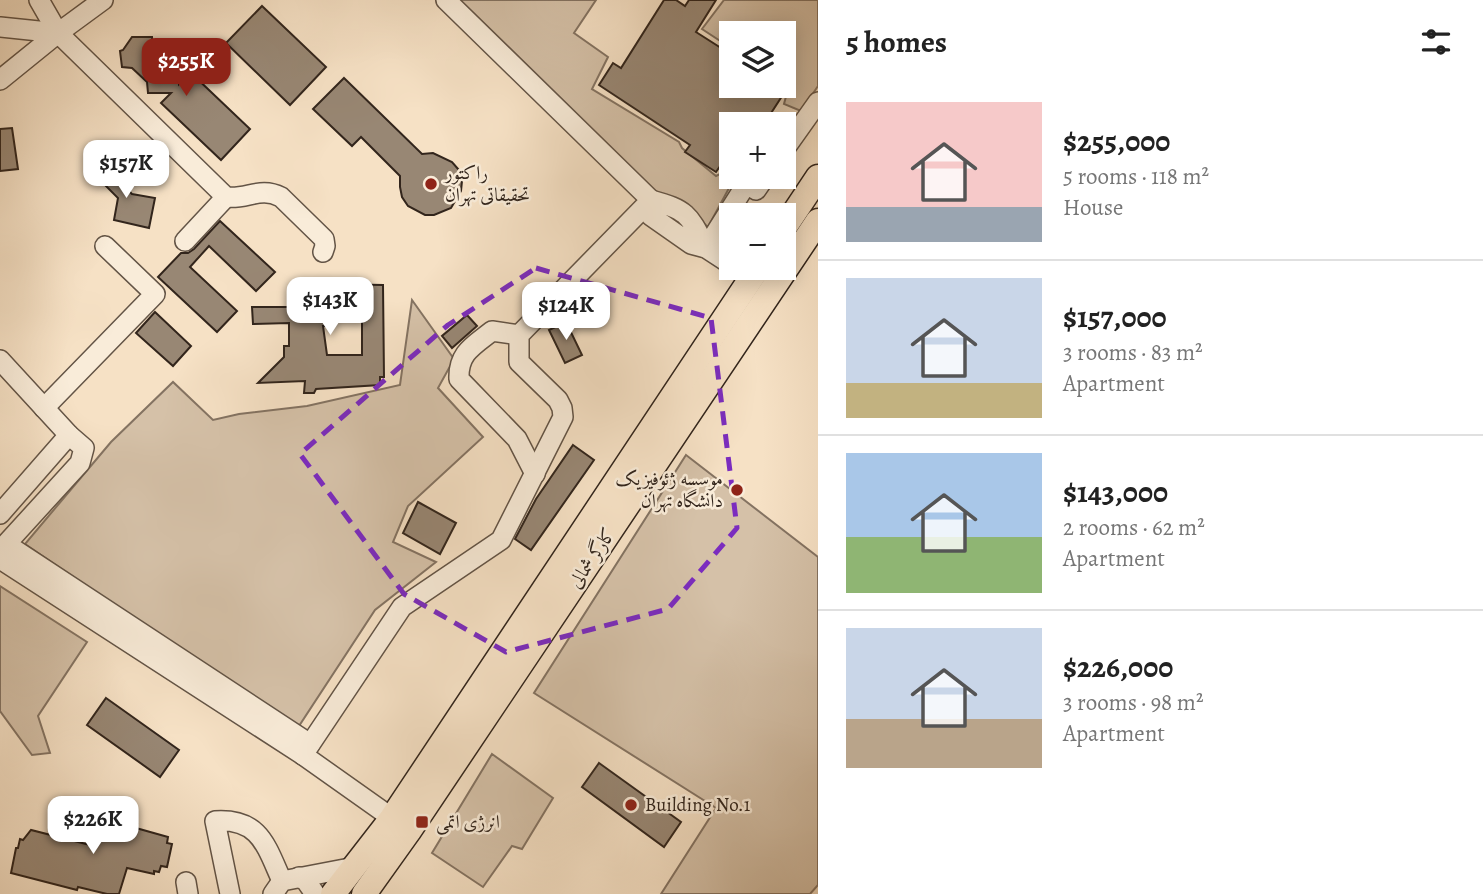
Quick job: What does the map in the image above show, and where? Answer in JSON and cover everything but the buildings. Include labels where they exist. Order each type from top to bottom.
[{"type":"main road","points":[[796,210],[818,177]]},
{"type":"main road","name":"کارگر شمالی","points":[[333,894],[491,688],[818,221]]},
{"type":"main road","name":"کارگر شمالی","points":[[364,894],[738,280]]},
{"type":"lane","points":[[39,0],[58,33],[226,197],[238,199],[263,191],[273,192],[324,239],[323,252]]},
{"type":"lane","points":[[0,80],[103,0]]},
{"type":"lane","points":[[446,0],[651,201],[651,216],[691,244],[719,256]]},
{"type":"lane","points":[[0,27],[58,33]]},
{"type":"lane","points":[[796,133],[818,102]]},
{"type":"lane","points":[[706,248],[743,189]]},
{"type":"lane","points":[[185,241],[226,197]]},
{"type":"lane","points":[[306,750],[398,612],[501,540],[563,417],[562,408],[519,362],[519,335],[651,201]]},
{"type":"lane","points":[[44,408],[155,294],[105,246]]},
{"type":"lane","points":[[519,335],[492,331],[466,352],[458,365],[459,379],[517,439],[535,474]]},
{"type":"lane","points":[[0,360],[69,435],[85,448],[80,463],[2,548],[306,750],[391,818]]},
{"type":"lane","points":[[0,514],[69,435]]},
{"type":"lane","points":[[230,894],[215,821],[234,820],[262,837],[284,884]]},
{"type":"lane","points":[[284,884],[355,867]]},
{"type":"lane","points":[[284,884],[306,881],[316,894]]},
{"type":"highlighted area","points":[[536,268],[711,318],[737,528],[668,609],[506,652],[404,594],[300,454],[448,325]]},
{"type":"shaded area","points":[[457,0],[596,0],[574,33],[608,57],[592,89],[679,142],[682,148],[716,176],[719,174],[719,189],[729,189],[708,227],[674,198],[654,198]]},
{"type":"shaded area","points":[[724,0],[818,0],[818,86],[801,111],[784,104],[786,98],[796,98],[796,21],[719,21],[719,40],[702,29]]},
{"type":"shaded area","points":[[412,300],[454,359],[438,388],[483,437],[408,506],[393,542],[436,562],[375,610],[297,729],[25,544],[111,442],[173,382],[213,420],[239,414],[307,406],[400,385]]},
{"type":"shaded area","points":[[686,455],[818,557],[818,885],[810,894],[661,894],[716,808],[534,693]]},
{"type":"shaded area","points":[[0,586],[87,642],[38,716],[50,753],[32,755],[0,711]]},
{"type":"shaded area","points":[[492,754],[553,798],[522,849],[512,846],[483,887],[432,853]]},
{"type":"place","name":"راکتور تحقیقاتی تهران","points":[[431,184]]},
{"type":"place","name":"موسسه ژئوفیزیک دانشگاه تهران","points":[[737,490]]},
{"type":"place","name":"Building No.1","points":[[631,805]]},
{"type":"place","name":"انرژی اتمی","points":[[422,822]]}]
